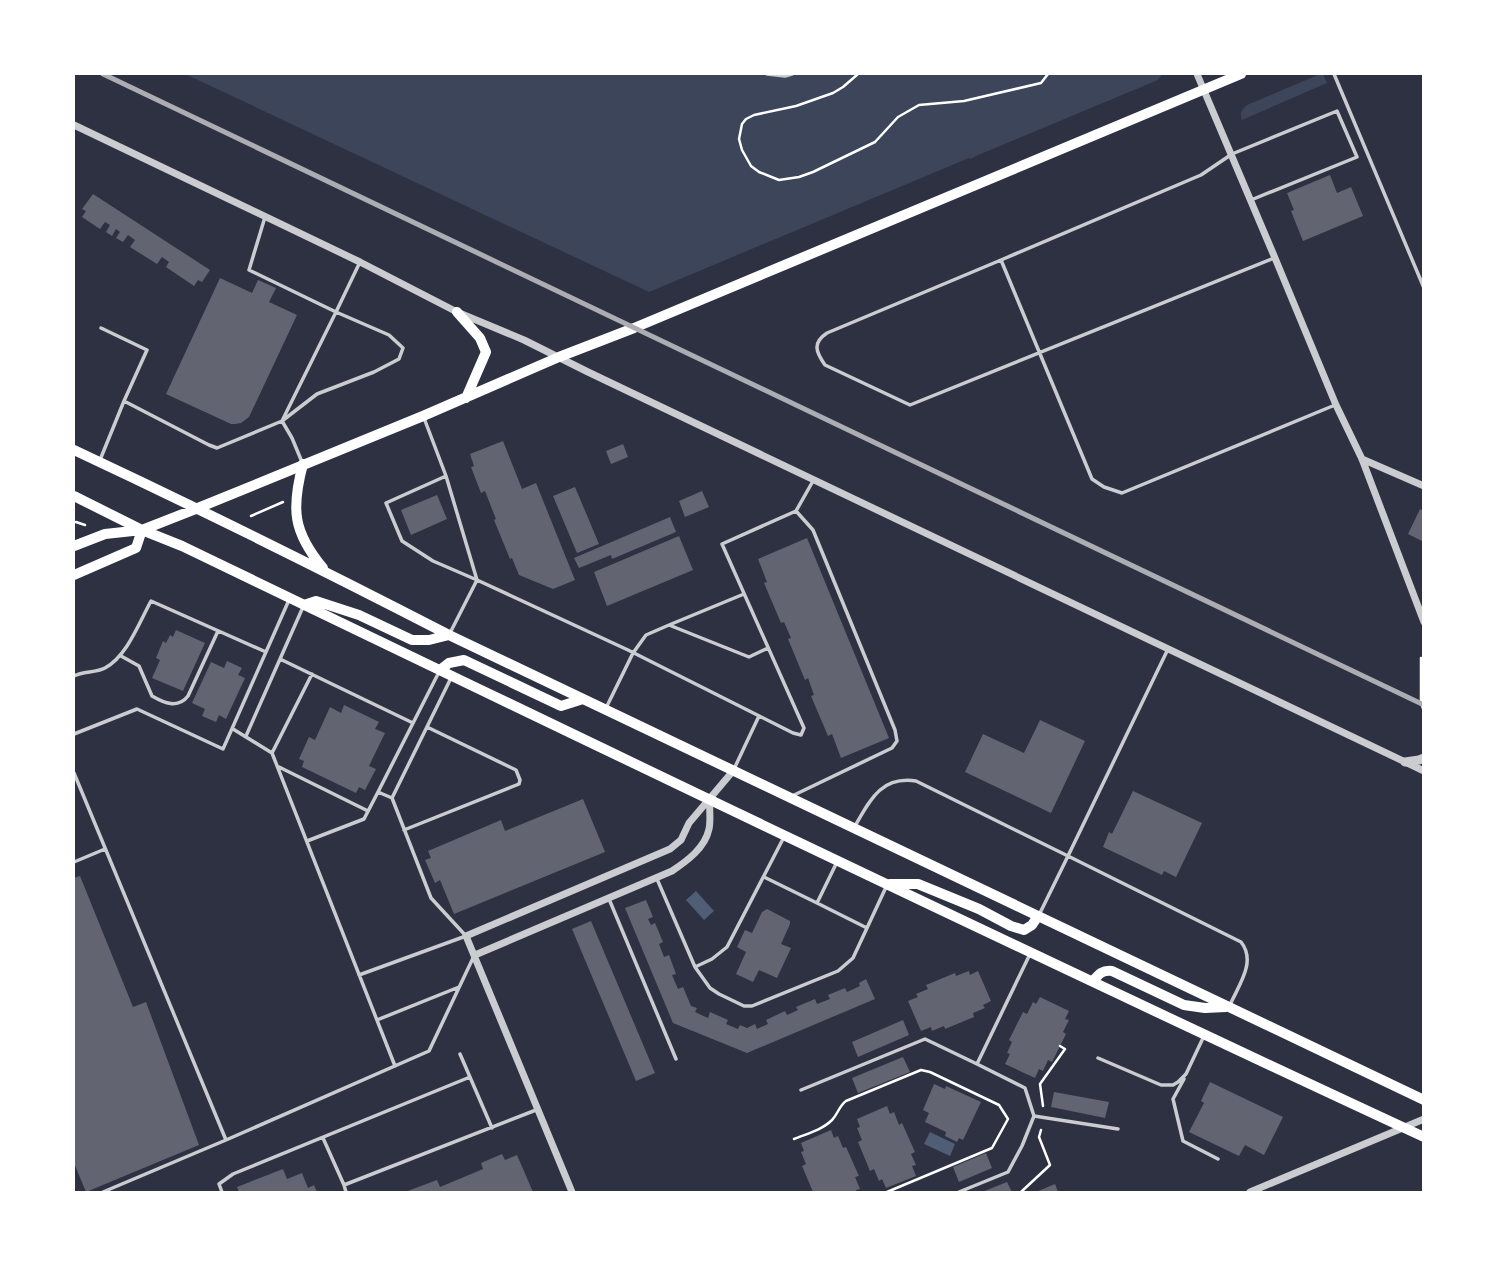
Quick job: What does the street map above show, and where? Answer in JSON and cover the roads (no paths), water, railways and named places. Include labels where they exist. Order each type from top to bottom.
[{"type":"main road","points":[[74,546],[105,534],[142,530],[198,508],[1241,74]]},
{"type":"main road","points":[[457,312],[481,338],[486,352],[466,398]]},
{"type":"main road","points":[[74,450],[325,570],[449,635],[1423,1100]]},
{"type":"main road","points":[[303,464],[296,492],[295,511],[307,544],[325,570]]},
{"type":"main road","points":[[74,496],[710,801],[1423,1137]]},
{"type":"main road","points":[[74,575],[136,548],[142,530]]},
{"type":"main road","points":[[304,605],[316,601],[359,615],[412,640],[429,640],[449,635]]},
{"type":"main road","points":[[440,670],[449,663],[464,660],[561,706],[583,699]]},
{"type":"main road","points":[[887,884],[918,884],[1024,930],[1038,916]]},
{"type":"main road","points":[[1093,981],[1105,970],[1112,971],[1184,1004],[1205,1008],[1229,1007]]},
{"type":"street","points":[[1197,74],[1336,405],[1362,459],[1423,622]]},
{"type":"street","points":[[74,125],[360,261],[457,312],[559,357],[1423,771]]},
{"type":"street","points":[[1362,459],[1423,486]]},
{"type":"street","points":[[1405,762],[1423,758]]},
{"type":"street","points":[[572,1192],[466,936],[670,849],[681,840],[689,823],[733,771]]},
{"type":"street","points":[[475,955],[672,871],[694,855],[702,844],[709,829],[710,801]]},
{"type":"street","points":[[1250,1192],[1423,1119]]},
{"type":"lane","points":[[767,74],[792,74]]},
{"type":"lane","points":[[1334,74],[1423,288]]},
{"type":"lane","points":[[1251,200],[1357,157],[1337,111],[1232,154],[1201,176],[827,333],[820,338],[818,356],[825,365],[910,405],[1275,258]]},
{"type":"lane","points":[[124,401],[217,447],[282,421],[317,394],[400,359],[403,348],[389,335],[249,270],[265,217]]},
{"type":"lane","points":[[1001,260],[1093,479],[1104,487],[1122,493],[1336,405]]},
{"type":"lane","points":[[282,421],[360,261]]},
{"type":"lane","points":[[99,462],[147,350],[102,328]]},
{"type":"lane","points":[[423,416],[446,476],[477,580],[449,635]]},
{"type":"lane","points":[[282,421],[303,464]]},
{"type":"lane","points":[[446,476],[386,503],[402,541],[433,561],[633,653],[801,735],[804,728],[722,544],[796,511],[814,479]]},
{"type":"lane","points":[[789,797],[892,748],[897,741],[895,730],[813,530],[796,511]]},
{"type":"lane","points":[[605,709],[633,653],[646,635],[744,594]]},
{"type":"lane","points":[[74,734],[137,709],[223,749],[290,598]]},
{"type":"lane","points":[[74,677],[80,673],[103,670],[121,656],[151,601],[266,652]]},
{"type":"lane","points":[[246,736],[304,605]]},
{"type":"lane","points":[[670,625],[749,657],[768,648]]},
{"type":"lane","points":[[121,656],[139,666],[152,696],[170,704],[179,704],[188,696],[219,631]]},
{"type":"lane","points":[[1038,916],[1168,649]]},
{"type":"lane","points":[[280,659],[413,723]]},
{"type":"lane","points":[[307,841],[364,819],[440,670]]},
{"type":"lane","points":[[272,753],[312,674]]},
{"type":"lane","points":[[391,798],[452,676]]},
{"type":"lane","points":[[733,771],[759,716]]},
{"type":"lane","points":[[404,831],[519,784],[520,780],[516,770],[426,727]]},
{"type":"lane","points":[[233,729],[272,753],[395,1066]]},
{"type":"lane","points":[[277,766],[368,811]]},
{"type":"lane","points":[[74,773],[226,1140]]},
{"type":"lane","points":[[854,828],[883,786],[891,782],[916,781],[1241,942],[1246,948],[1248,962],[1229,1007]]},
{"type":"lane","points":[[359,975],[466,936],[431,898],[391,798],[378,792]]},
{"type":"lane","points":[[695,967],[712,959],[727,947],[785,835]]},
{"type":"lane","points":[[74,862],[105,849]]},
{"type":"lane","points":[[817,903],[838,860]]},
{"type":"lane","points":[[656,877],[695,967],[710,988],[744,1006],[752,1006],[838,971],[853,958],[887,884]]},
{"type":"lane","points":[[764,877],[867,929]]},
{"type":"lane","points":[[608,897],[676,1059]]},
{"type":"lane","points":[[977,1063],[1031,952]]},
{"type":"lane","points":[[103,1192],[429,1051],[475,955]]},
{"type":"lane","points":[[377,1020],[460,987]]},
{"type":"lane","points":[[1204,1035],[1173,1099],[1183,1141],[1218,1159]]},
{"type":"lane","points":[[801,1090],[925,1039],[1025,1088],[1034,1116],[1007,1172],[959,1192]]},
{"type":"lane","points":[[460,1054],[492,1128]]},
{"type":"lane","points":[[1098,1058],[1161,1085],[1173,1085],[1186,1074]]},
{"type":"lane","points":[[222,1192],[219,1184],[233,1174],[470,1077]]},
{"type":"lane","points":[[344,1185],[538,1110]]},
{"type":"lane","points":[[1034,1116],[1118,1129]]},
{"type":"lane","points":[[323,1138],[346,1192]]},
{"type":"railway","points":[[103,74],[1424,705]]}]
